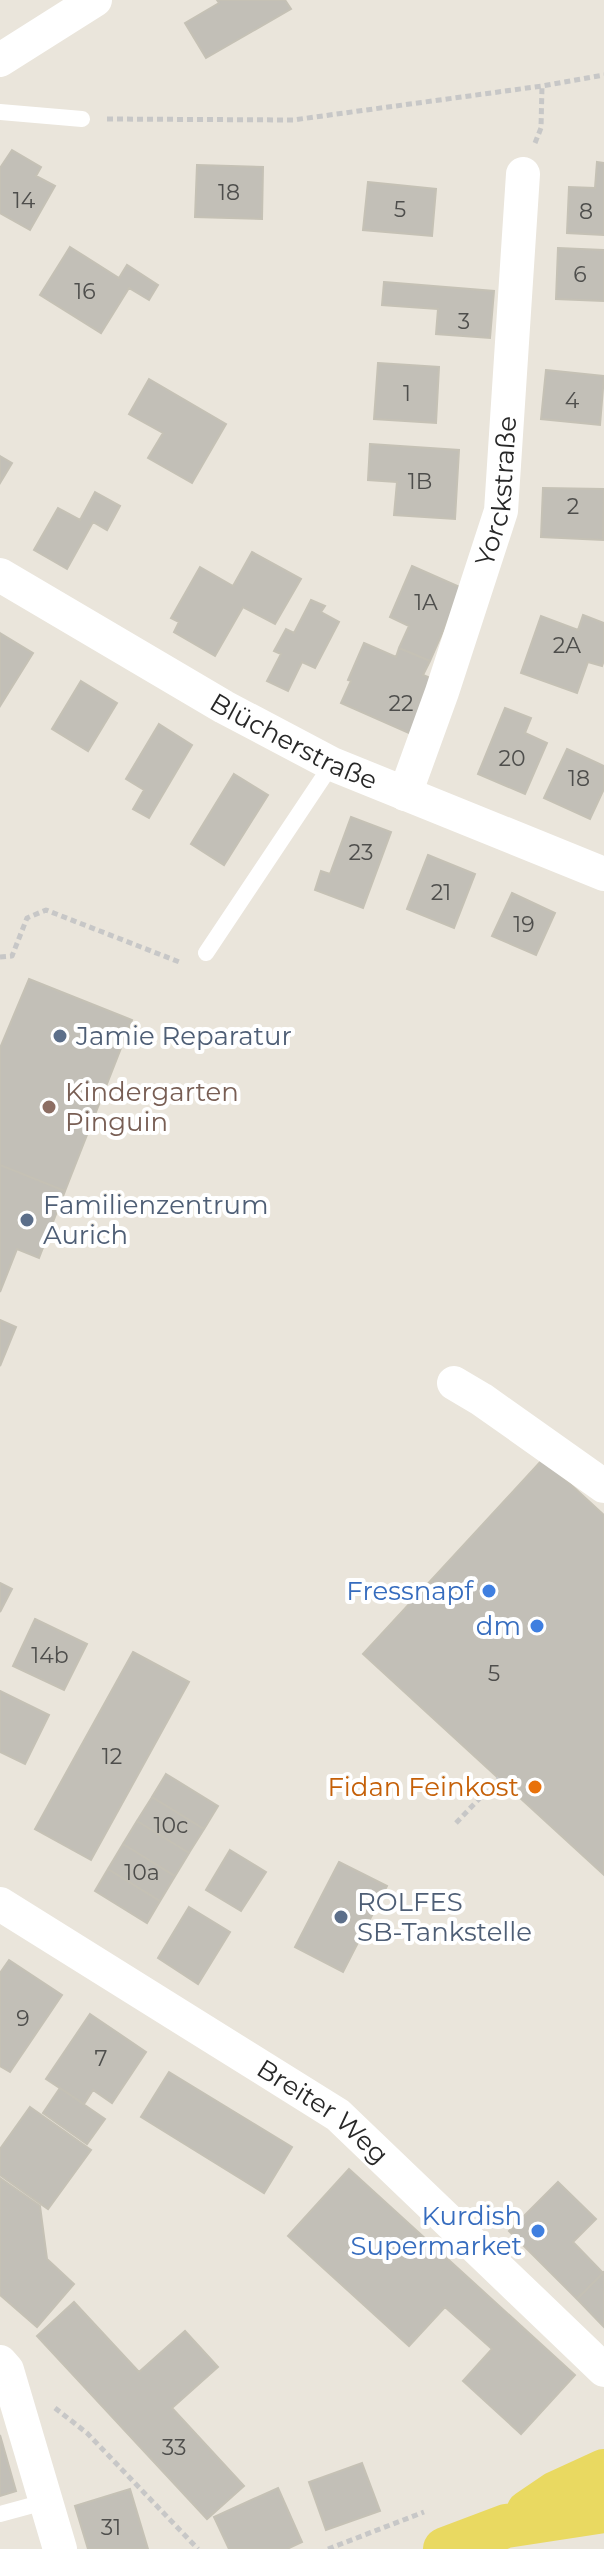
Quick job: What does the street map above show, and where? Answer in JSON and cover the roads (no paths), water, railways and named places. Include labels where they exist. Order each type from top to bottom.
[{"type":"main road","points":[[445,2549],[506,2526],[603,2478]]},
{"type":"street","points":[[0,60],[80,3]]},
{"type":"street","name":"Yorckstraße","points":[[405,794],[501,511],[523,174]]},
{"type":"street","name":"Blücherstraße","points":[[0,575],[224,707],[332,764],[604,874]]},
{"type":"street","points":[[454,1383],[604,1486]]},
{"type":"street","name":"Breiter Weg","points":[[0,1904],[338,2115],[604,2370]]},
{"type":"street","points":[[0,2362],[7,2370],[60,2549]]},
{"type":"lane","points":[[0,112],[82,119]]},
{"type":"lane","points":[[206,953],[332,764]]},
{"type":"lane","points":[[0,2514],[48,2501]]},
{"type":"place","name":"Jamie Reparatur","points":[[60,1036]]},
{"type":"place","name":"Kindergarten Pinguin","points":[[49,1107]]},
{"type":"place","name":"Familienzentrum Aurich","points":[[27,1220]]},
{"type":"place","name":"Fressnapf","points":[[489,1591]]},
{"type":"place","name":"dm","points":[[537,1626]]},
{"type":"place","name":"Fidan Feinkost","points":[[535,1787]]},
{"type":"place","name":"ROLFES SB-Tankstelle","points":[[341,1917]]},
{"type":"place","name":"Kurdish Supermarket","points":[[538,2231]]}]
